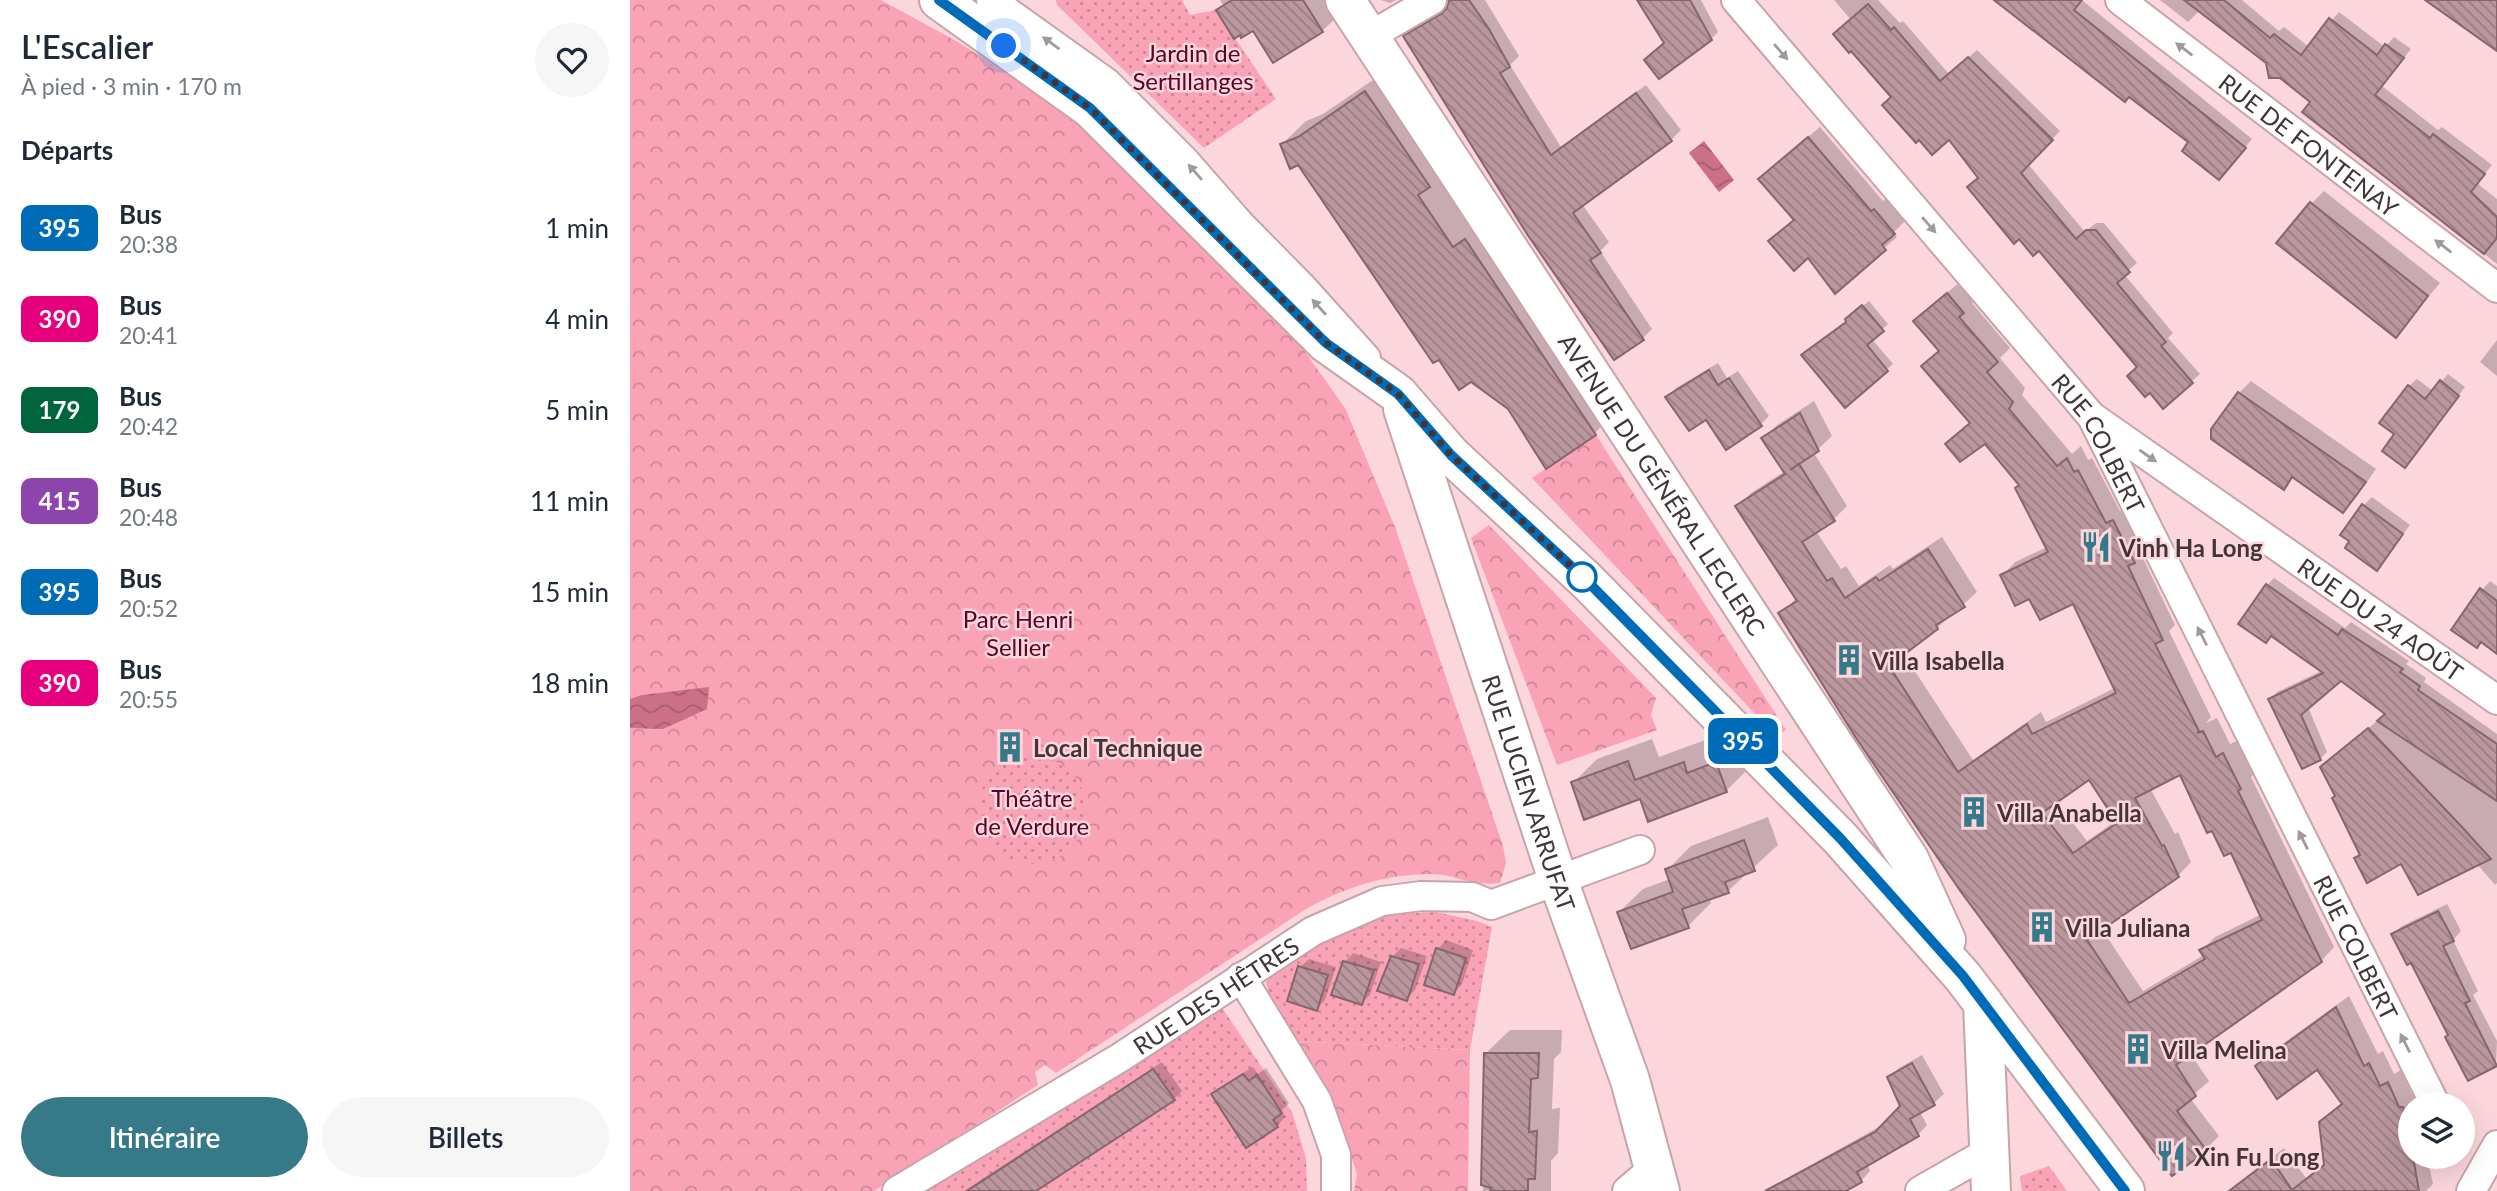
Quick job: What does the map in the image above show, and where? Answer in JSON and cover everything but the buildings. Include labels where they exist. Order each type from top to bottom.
[{"type":"street","points":[[939,0],[1090,108],[1326,343],[1398,394]]},
{"type":"street","points":[[991,0],[1107,83],[1184,160],[1240,224],[1303,288],[1451,455],[1586,580],[1840,838],[1973,990],[2125,1191]]},
{"type":"street","name":"AVENUE DU GÉNÉRAL LECLERC","points":[[1345,0],[1909,859],[1973,990]]},
{"type":"street","points":[[1368,37],[1432,0]]},
{"type":"street","name":"RUE COLBERT","points":[[1736,0],[2092,417],[2429,1092]]},
{"type":"street","name":"RUE DE FONTENAY","points":[[2120,0],[2497,288]]},
{"type":"street","points":[[1240,224],[1270,287]]},
{"type":"street","name":"RUE LUCIEN ARRUFAT","points":[[1398,394],[1558,880],[1630,1080],[1647,1183]]},
{"type":"street","name":"RUE DU 24 AOÛT","points":[[2092,417],[2497,699]]},
{"type":"street","name":"RUE DES HÊTRES","points":[[897,1191],[1121,1057],[1313,931],[1382,901],[1421,896],[1472,897],[1491,905],[1640,850]]},
{"type":"street","points":[[1241,977],[1317,1101],[1336,1156],[1336,1191]]},
{"type":"street","points":[[1973,990],[1991,1191]]},
{"type":"street","points":[[2475,1189],[2497,1144]]},
{"type":"street","points":[[1920,1191],[1988,1152]]},
{"type":"street","points":[[2466,1169],[2475,1189]]},
{"type":"green space","name":"Parc Henri Sellier","points":[[630,0],[881,0],[958,42],[1096,130],[1291,332],[1345,408],[1395,527],[1503,846],[1506,863],[1500,883],[1480,883],[1431,874],[1414,875],[1364,884],[1318,903],[1056,1073],[1045,1065],[1035,1072],[1038,1085],[874,1191],[630,1191]]},
{"type":"green space","name":"Jardin de Sertillanges","points":[[1056,0],[1182,0],[1190,15],[1216,10],[1276,99],[1204,148],[1057,5]]},
{"type":"green space","points":[[1596,435],[1786,730],[1776,736],[1532,478]]},
{"type":"green space","points":[[1489,525],[1656,698],[1651,715],[1657,730],[1557,765],[1471,538]]},
{"type":"green space","name":"Théâtre de Verdure","points":[[1032,756],[1053,760],[1070,772],[1082,789],[1086,810],[1082,831],[1070,848],[1053,860],[1032,864],[1011,860],[994,848],[982,831],[978,810],[982,789],[994,772],[1011,760]]},
{"type":"green space","points":[[1436,912],[1492,927],[1470,1050],[1294,1041],[1271,1000],[1266,983],[1272,969],[1341,928],[1392,914]]},
{"type":"green space","points":[[1221,1006],[1292,1112],[1306,1158],[1307,1191],[926,1191]]},
{"type":"green space","points":[[1294,1041],[1470,1050],[1468,1191],[1354,1191],[1357,1174],[1338,1117]]},
{"type":"green space","points":[[2049,1166],[2067,1191],[2022,1191],[2020,1176]]},
{"type":"water","points":[[1704,141],[1734,180],[1719,192],[1689,153]]},
{"type":"water","points":[[709,687],[707,709],[663,729],[630,728],[630,699],[642,695]]},
{"type":"bus line","name":"395","points":[[939,0],[1090,108],[1326,343],[1398,394],[1451,455],[1586,580],[1840,838],[1963,976],[2125,1191]]},
{"type":"place","name":"Vinh Ha Long","points":[[2096,547]]},
{"type":"place","name":"Villa Isabella","points":[[1849,660]]},
{"type":"place","name":"Local Technique","points":[[1010,747]]},
{"type":"place","name":"Villa Anabella","points":[[1974,812]]},
{"type":"place","name":"Villa Juliana","points":[[2042,927]]},
{"type":"place","name":"Villa Melina","points":[[2138,1049]]},
{"type":"place","name":"Xin Fu Long","points":[[2171,1156]]},
{"type":"route","points":[[1004,46],[1090,108],[1326,343],[1398,394],[1451,455],[1586,580],[1582,577]]}]
